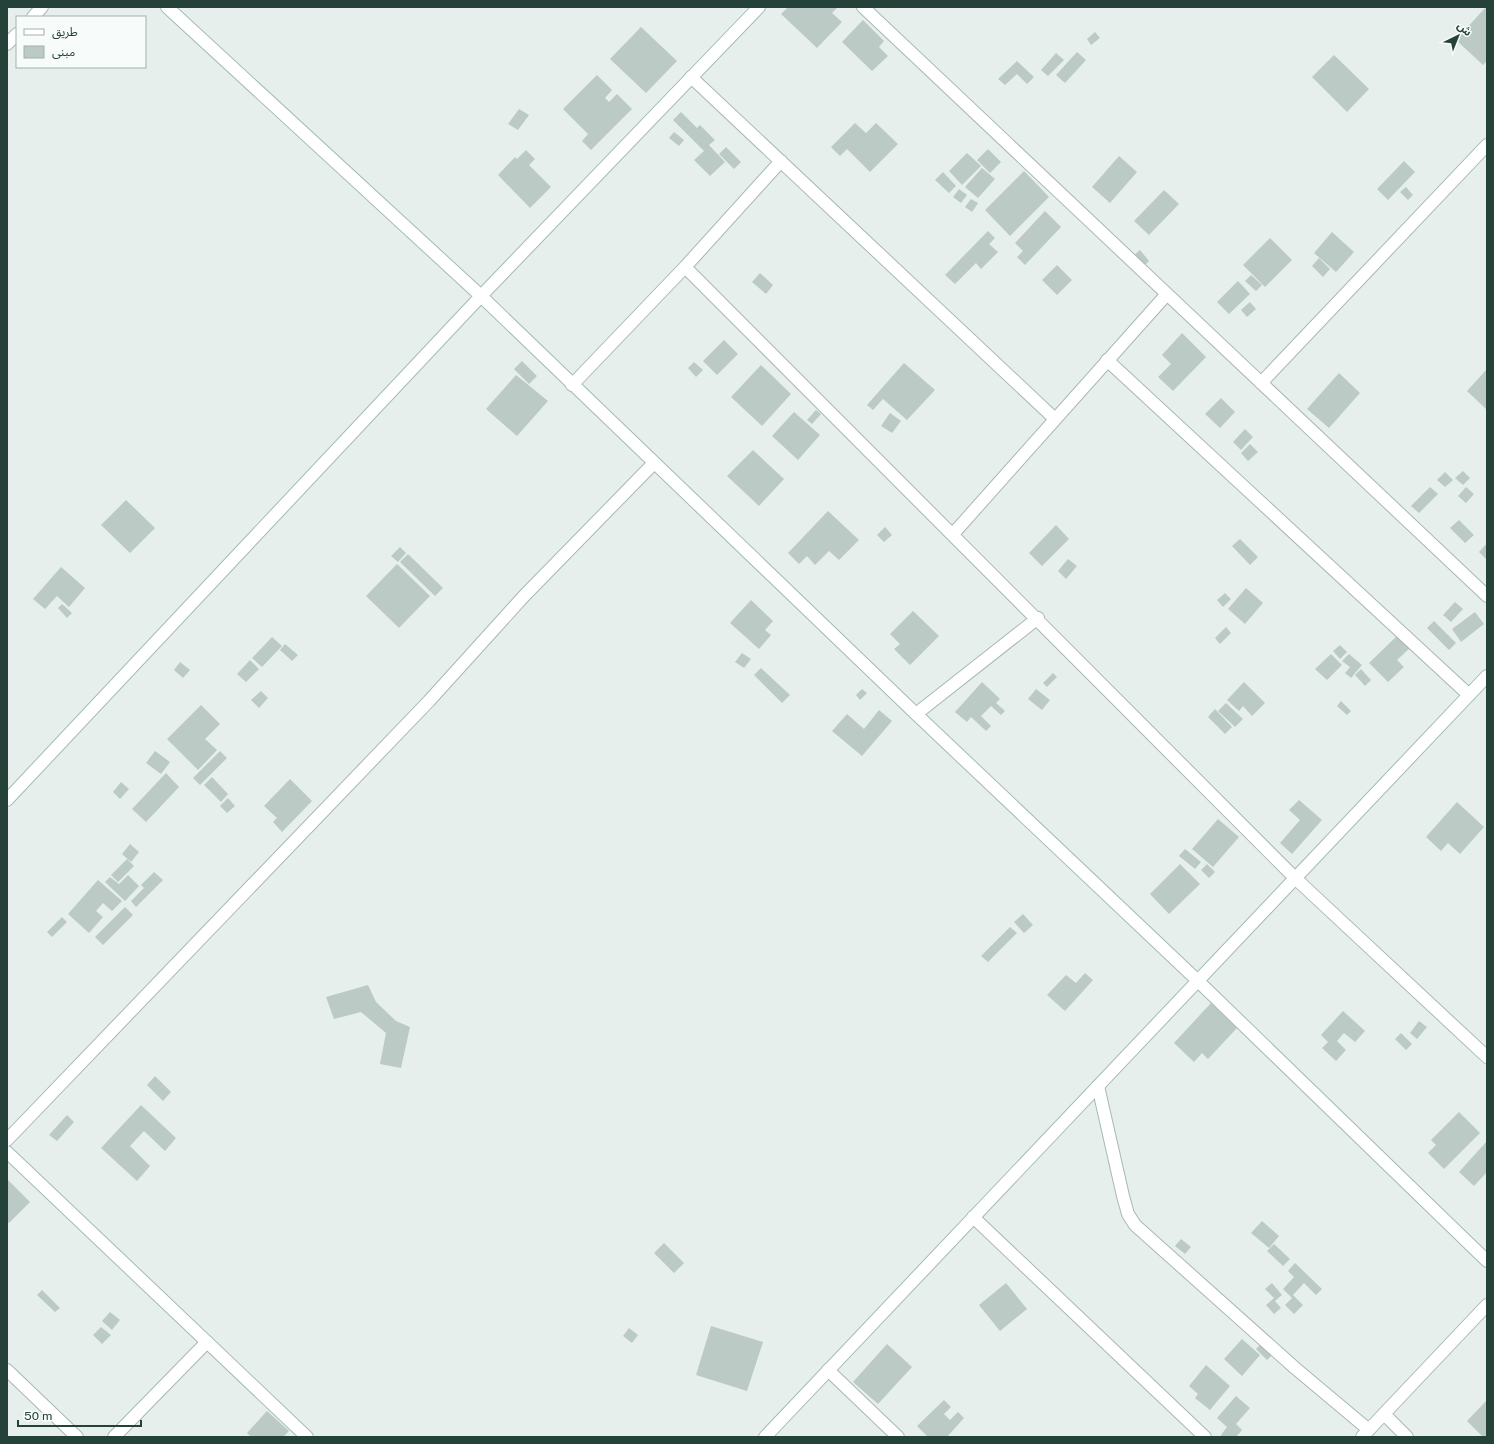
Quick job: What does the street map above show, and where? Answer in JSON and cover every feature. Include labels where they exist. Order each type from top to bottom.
[{"type":"street","points":[[34,16],[42,7]]},
{"type":"street","points":[[167,7],[481,296],[654,464],[1198,981],[1487,1261]]},
{"type":"street","points":[[7,800],[481,296],[759,7]]},
{"type":"street","points":[[863,7],[1487,596]]},
{"type":"street","points":[[7,44],[16,35]]},
{"type":"street","points":[[692,77],[1055,419]]},
{"type":"street","points":[[1261,383],[1487,145]]},
{"type":"street","points":[[572,385],[685,267],[781,161]]},
{"type":"street","points":[[685,267],[1038,618],[1295,878],[1487,1057]]},
{"type":"street","points":[[953,534],[1167,294]]},
{"type":"street","points":[[1107,360],[1469,695]]},
{"type":"street","points":[[7,1140],[429,701],[524,596],[654,464]]},
{"type":"street","points":[[916,714],[1038,618]]},
{"type":"street","points":[[765,1437],[1487,676]]},
{"type":"street","points":[[1098,1086],[1123,1196],[1128,1214],[1135,1226],[1366,1433],[1487,1305]]},
{"type":"street","points":[[7,1152],[307,1437]]},
{"type":"street","points":[[973,1217],[1205,1437]]},
{"type":"street","points":[[114,1437],[206,1342]]},
{"type":"street","points":[[7,1370],[77,1437]]},
{"type":"street","points":[[828,1370],[898,1437]]},
{"type":"street","points":[[1384,1414],[1406,1437]]},
{"type":"building","points":[[788,7],[838,7],[832,13],[842,22],[817,48],[781,14]]},
{"type":"building","points":[[1485,8],[1487,10],[1487,61],[1483,65],[1456,40]]},
{"type":"building","points":[[863,20],[884,41],[879,47],[888,56],[872,71],[842,42]]},
{"type":"building","points":[[641,27],[677,61],[646,93],[610,59]]},
{"type":"building","points":[[1095,32],[1100,38],[1091,45],[1087,39]]},
{"type":"building","points":[[1077,52],[1086,60],[1065,83],[1056,75]]},
{"type":"building","points":[[1056,53],[1064,60],[1048,76],[1041,70]]},
{"type":"building","points":[[1334,55],[1369,89],[1347,112],[1312,77]]},
{"type":"building","points":[[1017,61],[1034,77],[1027,84],[1017,74],[1005,85],[998,79]]},
{"type":"building","points":[[597,75],[612,90],[605,98],[609,102],[617,94],[632,109],[591,150],[582,141],[588,134],[563,109]]},
{"type":"building","points":[[519,109],[529,115],[518,130],[508,124]]},
{"type":"building","points":[[681,112],[697,128],[700,125],[715,140],[709,145],[725,162],[710,176],[694,160],[704,151],[673,120]]},
{"type":"building","points":[[855,123],[866,133],[876,123],[898,144],[870,172],[847,149],[840,156],[831,147]]},
{"type":"building","points":[[674,132],[684,140],[679,146],[669,138]]},
{"type":"building","points":[[726,147],[741,162],[734,169],[719,154]]},
{"type":"building","points":[[988,149],[1001,162],[990,173],[977,160]]},
{"type":"building","points":[[526,150],[535,159],[529,165],[551,187],[530,208],[498,175],[515,157],[517,159]]},
{"type":"building","points":[[967,153],[981,166],[962,185],[949,171]]},
{"type":"building","points":[[1119,156],[1137,172],[1110,203],[1092,187]]},
{"type":"building","points":[[1404,161],[1415,172],[1388,200],[1377,189]]},
{"type":"building","points":[[982,168],[995,179],[978,198],[965,187]]},
{"type":"building","points":[[1024,171],[1049,197],[1010,236],[985,210]]},
{"type":"building","points":[[943,172],[956,186],[949,193],[935,180]]},
{"type":"building","points":[[1406,187],[1413,195],[1408,200],[1400,192]]},
{"type":"building","points":[[959,189],[967,195],[961,203],[953,197]]},
{"type":"building","points":[[1164,190],[1179,204],[1149,235],[1134,221]]},
{"type":"building","points":[[971,199],[978,203],[972,212],[965,207]]},
{"type":"building","points":[[1045,211],[1061,227],[1025,265],[1017,257],[1023,251],[1015,243]]},
{"type":"building","points":[[988,231],[995,238],[989,244],[998,252],[981,269],[976,263],[955,284],[945,275]]},
{"type":"building","points":[[1332,232],[1354,252],[1336,272],[1314,253]]},
{"type":"building","points":[[1270,238],[1292,260],[1265,287],[1243,265]]},
{"type":"building","points":[[1140,250],[1149,261],[1144,266],[1134,255]]},
{"type":"building","points":[[1319,258],[1330,269],[1323,277],[1312,266]]},
{"type":"building","points":[[1057,265],[1072,280],[1057,295],[1042,280]]},
{"type":"building","points":[[760,273],[773,285],[766,294],[752,282]]},
{"type":"building","points":[[1251,275],[1262,285],[1256,291],[1245,281]]},
{"type":"building","points":[[1238,281],[1250,294],[1229,314],[1217,302]]},
{"type":"building","points":[[1250,302],[1256,309],[1247,317],[1241,310]]},
{"type":"building","points":[[1182,333],[1206,357],[1173,391],[1158,377],[1171,364],[1162,355]]},
{"type":"building","points":[[724,340],[738,354],[717,375],[703,361]]},
{"type":"building","points":[[522,361],[537,376],[529,384],[514,369]]},
{"type":"building","points":[[694,362],[703,370],[696,377],[688,368]]},
{"type":"building","points":[[904,363],[935,390],[907,420],[883,399],[873,410],[867,405]]},
{"type":"building","points":[[761,365],[791,394],[762,426],[731,397]]},
{"type":"building","points":[[1487,369],[1487,410],[1467,391]]},
{"type":"building","points":[[1339,373],[1360,393],[1329,428],[1307,409]]},
{"type":"building","points":[[516,375],[548,401],[517,436],[486,409]]},
{"type":"building","points":[[1221,398],[1235,412],[1220,428],[1205,414]]},
{"type":"building","points":[[816,410],[821,414],[812,424],[807,420]]},
{"type":"building","points":[[794,412],[820,435],[798,460],[772,436]]},
{"type":"building","points":[[890,413],[901,421],[892,433],[881,426]]},
{"type":"building","points":[[1245,429],[1253,437],[1241,450],[1233,442]]},
{"type":"building","points":[[1250,444],[1258,452],[1248,461],[1241,453]]},
{"type":"building","points":[[753,450],[784,479],[759,506],[727,476]]},
{"type":"building","points":[[1463,471],[1470,478],[1463,485],[1455,478]]},
{"type":"building","points":[[1445,472],[1453,480],[1445,487],[1437,480]]},
{"type":"building","points":[[1430,487],[1438,494],[1419,513],[1411,506]]},
{"type":"building","points":[[1466,487],[1474,494],[1466,503],[1458,496]]},
{"type":"building","points":[[126,500],[155,528],[130,553],[101,525]]},
{"type":"building","points":[[828,511],[859,540],[839,560],[829,551],[815,565],[807,556],[799,564],[788,553]]},
{"type":"building","points":[[1459,520],[1474,535],[1465,543],[1450,528]]},
{"type":"building","points":[[1056,525],[1069,539],[1042,566],[1029,553]]},
{"type":"building","points":[[885,527],[892,535],[884,542],[877,535]]},
{"type":"building","points":[[1240,539],[1258,557],[1250,565],[1232,546]]},
{"type":"building","points":[[1487,543],[1487,560],[1479,552]]},
{"type":"building","points":[[400,547],[406,553],[398,562],[391,556]]},
{"type":"building","points":[[408,554],[443,588],[435,596],[400,562]]},
{"type":"building","points":[[1068,559],[1077,566],[1066,579],[1058,571]]},
{"type":"building","points":[[397,564],[430,596],[399,628],[366,596]]},
{"type":"building","points":[[61,567],[85,588],[69,607],[57,596],[45,609],[33,599]]},
{"type":"building","points":[[1246,588],[1263,603],[1245,624],[1228,609]]},
{"type":"building","points":[[1225,593],[1231,599],[1223,607],[1217,600]]},
{"type":"building","points":[[751,600],[773,621],[765,630],[771,635],[759,649],[730,623]]},
{"type":"building","points":[[1455,602],[1463,609],[1451,622],[1443,615]]},
{"type":"building","points":[[62,604],[72,613],[67,618],[58,608]]},
{"type":"building","points":[[913,611],[939,636],[910,665],[894,649],[900,644],[890,634]]},
{"type":"building","points":[[1475,612],[1484,624],[1461,642],[1452,629]]},
{"type":"building","points":[[1434,621],[1456,643],[1449,650],[1427,628]]},
{"type":"building","points":[[1226,627],[1231,633],[1220,644],[1215,638]]},
{"type":"building","points":[[1399,634],[1411,647],[1397,660],[1404,667],[1388,682],[1369,663]]},
{"type":"building","points":[[272,637],[282,646],[262,667],[252,658]]},
{"type":"building","points":[[285,644],[298,655],[292,661],[280,650]]},
{"type":"building","points":[[1340,645],[1347,652],[1340,659],[1333,651]]},
{"type":"building","points":[[742,653],[751,659],[744,668],[735,662]]},
{"type":"building","points":[[1331,654],[1342,665],[1327,680],[1315,669]]},
{"type":"building","points":[[1349,654],[1362,665],[1351,678],[1345,673],[1350,667],[1342,661]]},
{"type":"building","points":[[250,660],[259,669],[246,682],[237,674]]},
{"type":"building","points":[[180,662],[190,670],[183,678],[174,670]]},
{"type":"building","points":[[761,668],[790,695],[782,703],[754,675]]},
{"type":"building","points":[[1361,669],[1371,680],[1365,686],[1355,675]]},
{"type":"building","points":[[1053,673],[1057,677],[1047,687],[1043,683]]},
{"type":"building","points":[[982,682],[1000,699],[996,703],[1005,711],[1001,715],[991,706],[981,716],[991,726],[986,731],[971,717],[967,722],[955,712]]},
{"type":"building","points":[[1244,682],[1265,703],[1252,716],[1243,706],[1239,711],[1227,700]]},
{"type":"building","points":[[862,689],[867,693],[860,700],[856,695]]},
{"type":"building","points":[[1036,689],[1050,700],[1042,710],[1028,699]]},
{"type":"building","points":[[261,691],[268,698],[259,708],[251,700]]},
{"type":"building","points":[[1341,701],[1351,711],[1347,715],[1337,706]]},
{"type":"building","points":[[1226,703],[1243,719],[1235,727],[1218,711]]},
{"type":"building","points":[[201,705],[220,724],[205,739],[217,750],[198,770],[167,739]]},
{"type":"building","points":[[1215,709],[1232,727],[1225,734],[1208,717]]},
{"type":"building","points":[[879,710],[892,721],[862,756],[832,731],[847,714],[864,729]]},
{"type":"building","points":[[155,751],[170,762],[161,774],[146,763]]},
{"type":"building","points":[[220,751],[227,758],[200,785],[193,778]]},
{"type":"building","points":[[166,773],[179,787],[146,822],[132,809]]},
{"type":"building","points":[[212,777],[228,794],[221,802],[204,785]]},
{"type":"building","points":[[290,779],[312,801],[282,832],[273,822],[277,818],[264,806]]},
{"type":"building","points":[[121,782],[129,789],[120,799],[113,792]]},
{"type":"building","points":[[228,798],[235,806],[227,813],[220,806]]},
{"type":"building","points":[[1299,800],[1322,820],[1292,854],[1280,843],[1300,820],[1289,810]]},
{"type":"building","points":[[1457,802],[1484,827],[1460,854],[1448,843],[1441,851],[1426,837]]},
{"type":"building","points":[[1218,819],[1239,837],[1213,867],[1192,849]]},
{"type":"building","points":[[130,844],[139,852],[131,862],[122,854]]},
{"type":"building","points":[[1185,849],[1201,862],[1195,869],[1179,856]]},
{"type":"building","points":[[127,859],[134,866],[118,882],[111,875]]},
{"type":"building","points":[[1180,864],[1200,884],[1169,914],[1150,894]]},
{"type":"building","points":[[1207,864],[1215,872],[1209,878],[1201,870]]},
{"type":"building","points":[[154,872],[163,880],[136,907],[131,901],[144,888],[141,885]]},
{"type":"building","points":[[128,875],[139,886],[125,901],[105,882],[110,877],[119,884]]},
{"type":"building","points":[[98,880],[122,901],[112,911],[103,903],[96,911],[103,917],[89,933],[68,914]]},
{"type":"building","points":[[125,907],[133,915],[103,945],[95,937]]},
{"type":"building","points":[[1023,914],[1033,925],[1024,933],[1014,922]]},
{"type":"building","points":[[62,917],[67,922],[52,937],[47,932]]},
{"type":"building","points":[[1010,927],[1017,933],[988,962],[981,956]]},
{"type":"building","points":[[1085,973],[1093,980],[1065,1011],[1047,995],[1066,975],[1076,983]]},
{"type":"building","points":[[368,985],[376,1002],[396,1021],[410,1027],[401,1068],[380,1064],[386,1033],[361,1012],[334,1019],[326,997]]},
{"type":"building","points":[[1211,1003],[1237,1028],[1208,1059],[1202,1053],[1194,1062],[1174,1043]]},
{"type":"building","points":[[1343,1011],[1365,1031],[1355,1042],[1344,1033],[1337,1041],[1346,1050],[1336,1061],[1322,1048],[1328,1042],[1321,1035]]},
{"type":"building","points":[[1419,1021],[1427,1027],[1417,1039],[1410,1033]]},
{"type":"building","points":[[1401,1033],[1412,1044],[1406,1050],[1395,1039]]},
{"type":"building","points":[[155,1076],[171,1092],[163,1101],[147,1085]]},
{"type":"building","points":[[141,1105],[176,1138],[165,1151],[144,1131],[130,1146],[150,1166],[137,1181],[101,1148]]},
{"type":"building","points":[[1459,1112],[1480,1133],[1444,1169],[1428,1153],[1436,1145],[1431,1140]]},
{"type":"building","points":[[67,1115],[74,1122],[57,1141],[49,1135]]},
{"type":"building","points":[[1487,1141],[1487,1172],[1474,1186],[1459,1172]]},
{"type":"building","points":[[7,1179],[30,1202],[9,1223],[7,1222]]},
{"type":"building","points":[[1262,1221],[1279,1236],[1269,1248],[1251,1233]]},
{"type":"building","points":[[1181,1239],[1191,1247],[1185,1254],[1175,1246]]},
{"type":"building","points":[[664,1243],[684,1263],[674,1273],[654,1253]]},
{"type":"building","points":[[1274,1244],[1290,1259],[1283,1266],[1267,1251]]},
{"type":"building","points":[[1295,1263],[1322,1289],[1316,1295],[1304,1283],[1293,1295],[1303,1305],[1294,1314],[1285,1305],[1292,1298],[1283,1289],[1294,1277],[1288,1271]]},
{"type":"building","points":[[1006,1283],[1027,1309],[1000,1331],[979,1305]]},
{"type":"building","points":[[1272,1283],[1282,1295],[1275,1301],[1281,1308],[1274,1314],[1266,1305],[1274,1298],[1265,1289]]},
{"type":"building","points":[[42,1290],[60,1308],[55,1312],[37,1295]]},
{"type":"building","points":[[110,1312],[120,1320],[112,1330],[102,1321]]},
{"type":"building","points":[[711,1326],[763,1342],[747,1391],[696,1375]]},
{"type":"building","points":[[101,1327],[111,1335],[102,1344],[93,1335]]},
{"type":"building","points":[[629,1328],[638,1335],[632,1343],[623,1336]]},
{"type":"building","points":[[1242,1339],[1260,1355],[1242,1376],[1224,1359]]},
{"type":"building","points":[[1264,1341],[1275,1352],[1267,1360],[1256,1349]]},
{"type":"building","points":[[887,1344],[912,1367],[878,1404],[853,1382]]},
{"type":"building","points":[[1206,1365],[1230,1386],[1210,1410],[1195,1398],[1198,1394],[1189,1386]]},
{"type":"building","points":[[1236,1396],[1250,1408],[1236,1424],[1242,1430],[1236,1437],[1223,1437],[1221,1435],[1227,1427],[1217,1418]]},
{"type":"building","points":[[944,1400],[951,1407],[944,1414],[950,1420],[958,1412],[964,1418],[947,1437],[928,1437],[917,1426]]},
{"type":"building","points":[[1487,1400],[1487,1437],[1483,1437],[1467,1421]]},
{"type":"building","points":[[267,1411],[289,1431],[283,1437],[251,1437],[247,1433]]}]
